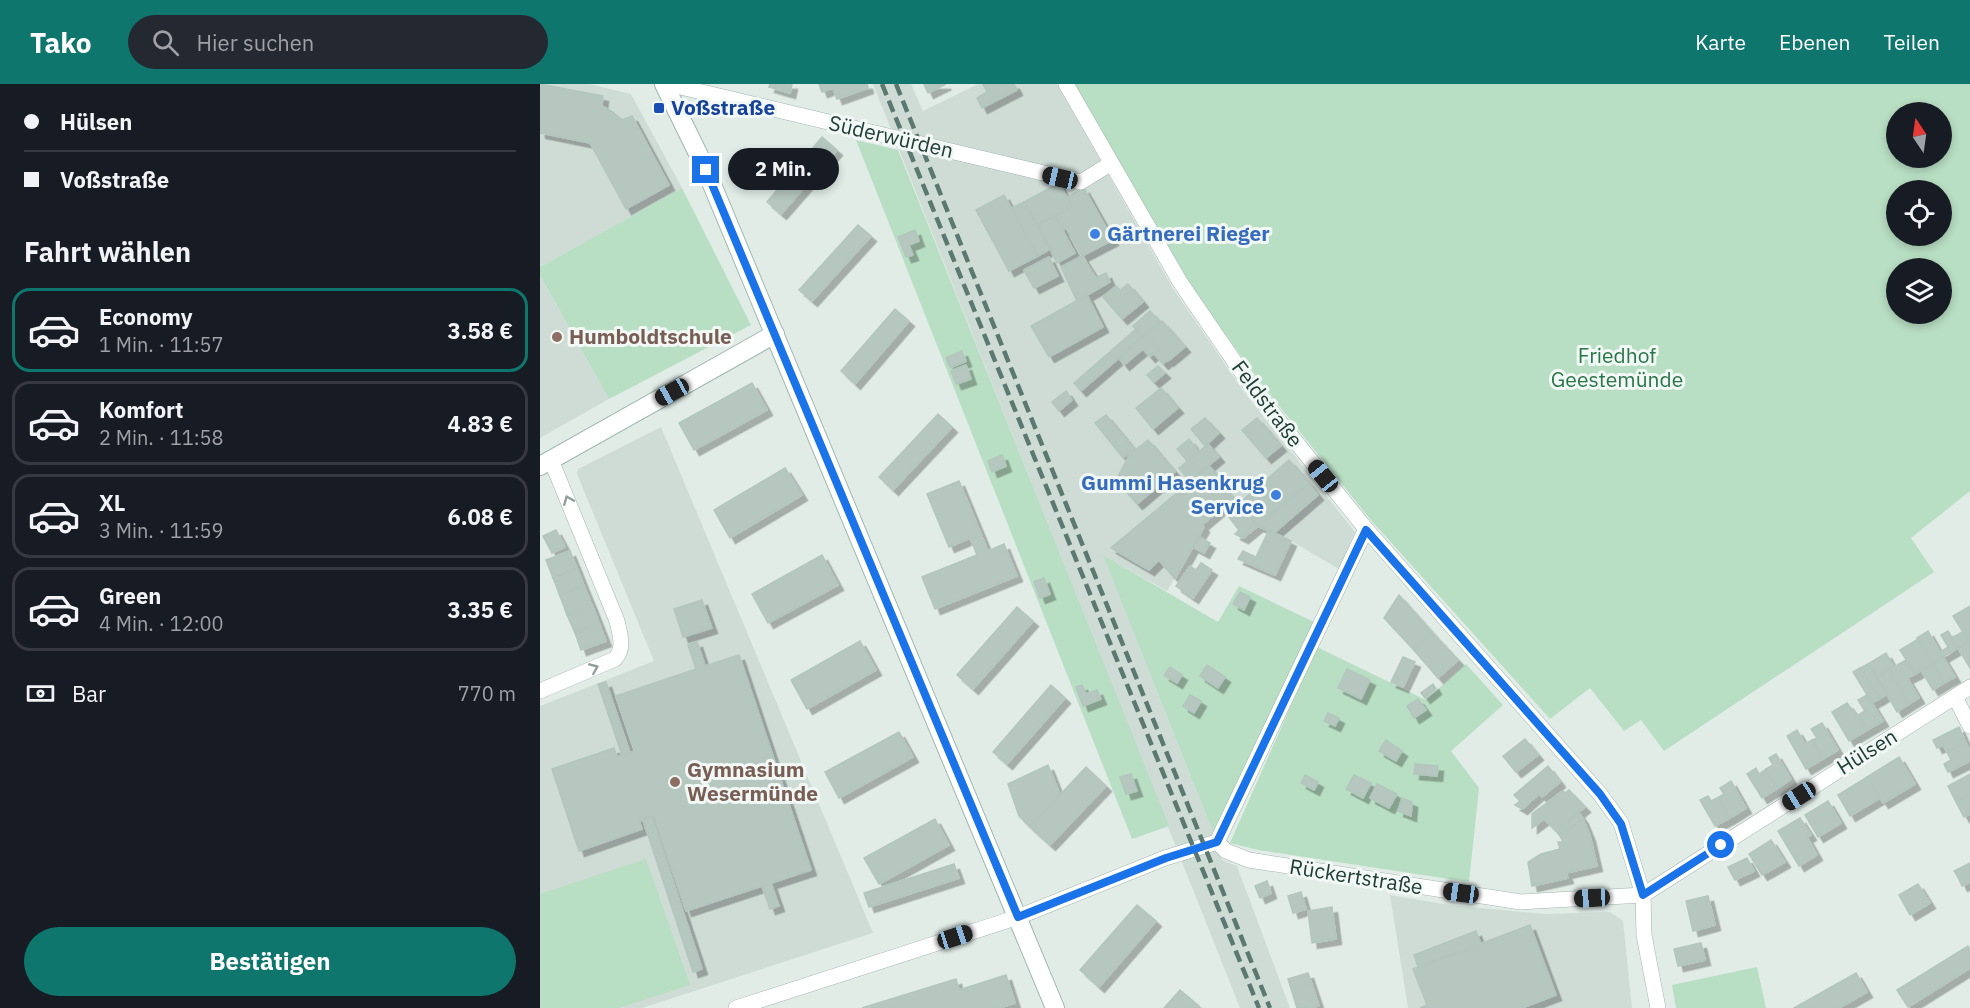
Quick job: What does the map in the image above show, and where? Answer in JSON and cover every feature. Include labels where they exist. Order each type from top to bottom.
[{"type":"street","name":"Süderwürden","points":[[666,84],[1081,182],[1110,164]]},
{"type":"street","points":[[666,84],[706,170],[1055,1008]]},
{"type":"street","name":"Feldstraße","points":[[1066,84],[1180,282],[1251,386],[1366,530],[1600,794],[1621,824],[1643,895],[1644,935],[1658,1008]]},
{"type":"street","points":[[540,691],[615,659],[621,653],[622,644],[617,621],[546,463],[775,334]]},
{"type":"street","points":[[736,1008],[1018,917],[1220,836],[1366,530]]},
{"type":"street","name":"Hülsen","points":[[1643,895],[1970,687]]},
{"type":"street","points":[[1955,697],[1970,726]]},
{"type":"street","name":"Rückertstraße","points":[[1220,836],[1227,851],[1249,860],[1521,902],[1643,895]]},
{"type":"shaded area","points":[[540,84],[589,84],[631,94],[682,188],[540,267]]},
{"type":"shaded area","points":[[873,84],[911,84],[923,111],[978,84],[1057,84],[1172,287],[1244,392],[1355,532],[1339,569],[1291,541],[1258,526],[1243,538],[1235,534],[1239,529],[1221,508],[1202,524],[1204,527],[1167,591],[1104,556],[1222,860],[1237,866],[1290,1008],[1240,1008]]},
{"type":"shaded area","name":"Humboldtschule","points":[[540,275],[609,399],[540,438]]},
{"type":"shaded area","name":"Gymnasium Wesermünde","points":[[661,427],[873,933],[642,1008],[540,1008],[540,706],[654,661],[577,474],[578,469]]},
{"type":"shaded area","points":[[1390,895],[1450,905],[1546,914],[1610,912],[1623,921],[1632,1008],[1408,1008]]},
{"type":"green space","name":"Friedhof Geestemünde","points":[[1074,84],[1970,84],[1970,491],[1911,538],[1934,572],[1664,751],[1641,720],[1624,731],[1590,688],[1550,719],[1370,519],[1260,382],[1188,283]]},
{"type":"green space","points":[[856,140],[898,150],[1169,826],[1132,839]]},
{"type":"green space","points":[[682,188],[751,325],[609,399],[540,275],[540,267]]},
{"type":"green space","points":[[1103,555],[1218,622],[1239,586],[1316,623],[1213,832]]},
{"type":"green space","points":[[1317,647],[1426,700],[1466,664],[1503,705],[1451,751],[1479,788],[1469,882],[1258,850],[1230,843]]},
{"type":"green space","points":[[646,859],[690,985],[619,1008],[540,1008],[540,894]]},
{"type":"green space","points":[[1757,967],[1766,1008],[1676,1008],[1672,985]]},
{"type":"building","points":[[540,84],[603,96],[602,106],[622,120],[632,116],[669,185],[626,209],[590,143],[540,133]]},
{"type":"building","points":[[770,84],[785,84],[783,91],[769,87]]},
{"type":"building","points":[[785,84],[792,84],[790,93],[783,91]]},
{"type":"building","points":[[819,84],[867,84],[868,88],[837,99],[833,88],[822,92]]},
{"type":"building","points":[[924,84],[946,84],[928,93]]},
{"type":"building","points":[[983,84],[1014,84],[1017,90],[982,108],[977,98],[987,92]]},
{"type":"building","points":[[822,137],[837,150],[781,214],[767,202]]},
{"type":"building","points":[[1059,183],[1072,207],[1038,224],[1024,202]]},
{"type":"building","points":[[1084,188],[1113,240],[1082,256],[1066,228],[1063,230],[1055,216],[1072,207],[1067,197]]},
{"type":"building","points":[[1004,195],[1038,256],[1009,271],[976,210]]},
{"type":"building","points":[[1024,202],[1050,249],[1038,256],[1011,208]]},
{"type":"building","points":[[1055,216],[1075,253],[1057,263],[1038,224]]},
{"type":"building","points":[[858,225],[871,236],[812,301],[799,290]]},
{"type":"building","points":[[915,230],[919,241],[909,245],[913,255],[906,257],[898,237]]},
{"type":"building","points":[[1082,256],[1096,278],[1106,273],[1110,282],[1077,301],[1061,267]]},
{"type":"building","points":[[1049,257],[1058,276],[1034,288],[1024,270]]},
{"type":"building","points":[[1128,284],[1143,302],[1122,319],[1103,297],[1116,286],[1120,290]]},
{"type":"building","points":[[1087,295],[1103,327],[1049,357],[1031,326]]},
{"type":"building","points":[[895,309],[909,321],[855,384],[841,371]]},
{"type":"building","points":[[1150,311],[1160,322],[1143,337],[1133,326]]},
{"type":"building","points":[[1162,321],[1185,347],[1163,364],[1154,354],[1159,349],[1146,334]]},
{"type":"building","points":[[1136,329],[1143,337],[1081,391],[1074,383]]},
{"type":"building","points":[[1146,334],[1159,349],[1150,357],[1143,349],[1124,365],[1119,358]]},
{"type":"building","points":[[962,351],[966,361],[950,368],[946,358]]},
{"type":"building","points":[[966,365],[971,379],[956,384],[951,371]]},
{"type":"building","points":[[1158,366],[1165,373],[1154,382],[1147,375]]},
{"type":"building","points":[[752,383],[767,410],[694,450],[679,423]]},
{"type":"building","points":[[1161,388],[1178,408],[1153,429],[1136,408]]},
{"type":"building","points":[[1066,391],[1072,400],[1059,411],[1052,402]]},
{"type":"building","points":[[938,414],[952,427],[893,490],[879,477]]},
{"type":"building","points":[[1106,415],[1134,449],[1123,458],[1095,423]]},
{"type":"building","points":[[1205,418],[1219,433],[1205,446],[1191,429]]},
{"type":"building","points":[[1257,418],[1281,446],[1266,458],[1242,430]]},
{"type":"building","points":[[1189,439],[1199,452],[1188,462],[1177,449]]},
{"type":"building","points":[[1148,440],[1175,472],[1137,504],[1116,480],[1130,454]]},
{"type":"building","points":[[1208,444],[1219,457],[1190,481],[1179,468]]},
{"type":"building","points":[[1002,455],[1006,466],[992,472],[988,461]]},
{"type":"building","points":[[1289,460],[1309,483],[1258,526],[1239,503]]},
{"type":"building","points":[[1209,466],[1224,483],[1211,494],[1222,508],[1202,525],[1204,527],[1175,579],[1159,560],[1149,570],[1111,548]]},
{"type":"building","points":[[785,468],[802,495],[730,538],[714,510]]},
{"type":"building","points":[[959,481],[988,551],[1004,544],[1017,576],[935,609],[922,577],[977,555],[970,538],[949,547],[927,494]]},
{"type":"building","points":[[1309,483],[1318,495],[1274,533],[1258,526]]},
{"type":"building","points":[[1222,485],[1258,526],[1243,538],[1235,534],[1239,530],[1211,494]]},
{"type":"building","points":[[556,530],[565,547],[552,553],[543,536]]},
{"type":"building","points":[[1269,530],[1291,541],[1275,575],[1252,565]]},
{"type":"building","points":[[1199,537],[1210,543],[1204,553],[1193,547]]},
{"type":"building","points":[[570,551],[577,568],[553,578],[546,560]]},
{"type":"building","points":[[1243,551],[1256,557],[1252,565],[1238,559]]},
{"type":"building","points":[[822,555],[838,585],[768,623],[752,594]]},
{"type":"building","points":[[1201,563],[1212,570],[1193,598],[1176,586],[1190,566],[1196,570]]},
{"type":"building","points":[[577,568],[584,586],[560,596],[553,578]]},
{"type":"building","points":[[1044,578],[1050,594],[1040,598],[1034,582]]},
{"type":"building","points":[[584,586],[592,605],[567,615],[560,596]]},
{"type":"building","points":[[1240,592],[1250,597],[1244,610],[1233,604]]},
{"type":"building","points":[[1399,595],[1432,632],[1413,649],[1384,618]]},
{"type":"building","points":[[702,600],[712,628],[683,637],[674,609]]},
{"type":"building","points":[[592,605],[599,623],[575,633],[567,615]]},
{"type":"building","points":[[1970,606],[1970,641],[1969,642],[1953,616]]},
{"type":"building","points":[[1017,607],[1033,621],[973,689],[957,675]]},
{"type":"building","points":[[599,623],[606,641],[581,650],[575,633]]},
{"type":"building","points":[[1928,631],[1943,657],[1933,664],[1917,638]]},
{"type":"building","points":[[1948,631],[1958,648],[1951,652],[1941,635]]},
{"type":"building","points":[[1432,632],[1458,660],[1438,678],[1413,649]]},
{"type":"building","points":[[1962,632],[1969,642],[1958,648],[1952,638]]},
{"type":"building","points":[[1918,639],[1933,664],[1915,674],[1900,650]]},
{"type":"building","points":[[860,641],[876,670],[807,709],[791,680]]},
{"type":"building","points":[[697,642],[705,666],[739,655],[811,870],[771,883],[779,906],[770,909],[762,886],[686,911],[654,816],[639,821],[642,829],[579,851],[552,769],[614,748],[617,757],[635,751],[616,696],[696,669],[688,645]]},
{"type":"building","points":[[1969,642],[1970,645],[1970,668],[1958,648]]},
{"type":"building","points":[[1948,647],[1951,652],[1943,657],[1940,652]]},
{"type":"building","points":[[1886,653],[1894,667],[1877,677],[1868,664]]},
{"type":"building","points":[[1403,657],[1415,662],[1403,687],[1391,682]]},
{"type":"building","points":[[1943,657],[1955,677],[1944,683],[1933,664]]},
{"type":"building","points":[[1906,660],[1915,674],[1907,678],[1899,664]]},
{"type":"building","points":[[1868,664],[1887,694],[1879,699],[1860,668]]},
{"type":"building","points":[[1899,664],[1919,698],[1909,704],[1889,670]]},
{"type":"building","points":[[1933,664],[1944,683],[1933,690],[1921,670]]},
{"type":"building","points":[[1207,665],[1225,677],[1218,688],[1200,676]]},
{"type":"building","points":[[1170,667],[1182,675],[1177,683],[1164,675]]},
{"type":"building","points":[[1860,668],[1879,699],[1872,703],[1853,672]]},
{"type":"building","points":[[1347,669],[1370,680],[1361,699],[1338,688]]},
{"type":"building","points":[[1889,670],[1909,704],[1897,712],[1877,677]]},
{"type":"building","points":[[606,682],[630,753],[622,755],[598,684]]},
{"type":"building","points":[[1433,684],[1436,689],[1425,698],[1421,693]]},
{"type":"building","points":[[1051,685],[1065,698],[1007,764],[993,752]]},
{"type":"building","points":[[1082,685],[1086,694],[1097,690],[1101,699],[1083,706],[1076,687]]},
{"type":"building","points":[[1190,695],[1201,701],[1194,713],[1183,706]]},
{"type":"building","points":[[1867,695],[1883,721],[1867,730],[1858,715],[1865,711],[1858,700]]},
{"type":"building","points":[[1418,699],[1426,710],[1414,718],[1407,706]]},
{"type":"building","points":[[1847,703],[1867,730],[1849,741],[1832,712]]},
{"type":"building","points":[[1328,713],[1339,718],[1335,726],[1324,721]]},
{"type":"building","points":[[1822,723],[1838,750],[1823,759],[1812,740],[1817,738],[1811,729]]},
{"type":"building","points":[[1959,727],[1966,743],[1947,752],[1943,745],[1937,748],[1933,740]]},
{"type":"building","points":[[1797,730],[1805,744],[1812,740],[1823,759],[1806,769],[1787,736]]},
{"type":"building","points":[[899,732],[913,757],[839,798],[825,772]]},
{"type":"building","points":[[1525,739],[1538,755],[1516,772],[1503,756]]},
{"type":"building","points":[[1386,740],[1402,751],[1396,761],[1379,751]]},
{"type":"building","points":[[1966,743],[1970,750],[1970,761],[1948,772],[1944,764],[1951,760],[1947,752]]},
{"type":"building","points":[[1776,754],[1791,779],[1778,788],[1766,769],[1773,765],[1769,758]]},
{"type":"building","points":[[1899,757],[1915,784],[1883,803],[1867,777]]},
{"type":"building","points":[[1415,764],[1438,766],[1437,776],[1414,774]]},
{"type":"building","points":[[1048,765],[1060,795],[1030,827],[1019,816],[1008,784]]},
{"type":"building","points":[[1548,766],[1560,782],[1542,797],[1539,794],[1522,809],[1515,805],[1520,801],[1514,795]]},
{"type":"building","points":[[1086,767],[1106,786],[1050,845],[1030,827]]},
{"type":"building","points":[[1756,768],[1759,774],[1766,769],[1778,788],[1762,798],[1747,774]]},
{"type":"building","points":[[1131,774],[1137,791],[1126,794],[1120,777]]},
{"type":"building","points":[[1970,774],[1970,795],[1956,802],[1948,786]]},
{"type":"building","points":[[1305,775],[1318,782],[1314,790],[1301,783]]},
{"type":"building","points":[[1354,775],[1371,783],[1363,798],[1346,789]]},
{"type":"building","points":[[1867,777],[1880,798],[1850,816],[1838,795]]},
{"type":"building","points":[[1731,781],[1746,808],[1730,818],[1719,797],[1724,794],[1720,788]]},
{"type":"building","points":[[1377,784],[1397,794],[1389,808],[1370,798]]},
{"type":"building","points":[[1569,790],[1585,807],[1556,831],[1544,819],[1532,828],[1532,814],[1563,791],[1565,793]]},
{"type":"building","points":[[1970,795],[1970,814],[1964,817],[1956,802]]},
{"type":"building","points":[[1708,796],[1711,801],[1719,797],[1730,818],[1715,826],[1700,800]]},
{"type":"building","points":[[1402,798],[1412,802],[1411,816],[1398,811]]},
{"type":"building","points":[[1828,801],[1841,823],[1818,837],[1805,815]]},
{"type":"building","points":[[1579,813],[1583,819],[1560,836],[1556,831]]},
{"type":"building","points":[[652,817],[702,969],[693,972],[643,820]]},
{"type":"building","points":[[1800,818],[1811,835],[1807,837],[1817,855],[1799,866],[1778,831]]},
{"type":"building","points":[[935,819],[949,845],[879,884],[864,858]]},
{"type":"building","points":[[1583,819],[1590,836],[1597,866],[1566,873],[1568,878],[1532,886],[1528,862],[1541,854],[1560,849],[1558,842],[1563,842],[1560,836]]},
{"type":"building","points":[[1771,840],[1785,862],[1762,875],[1749,854]]},
{"type":"building","points":[[1747,858],[1754,871],[1735,880],[1728,867]]},
{"type":"building","points":[[1970,863],[1970,871],[1958,877],[1954,871]]},
{"type":"building","points":[[954,864],[959,878],[869,907],[864,893]]},
{"type":"building","points":[[1970,871],[1970,882],[1962,886],[1958,877]]},
{"type":"building","points":[[1267,881],[1271,893],[1260,898],[1255,886]]},
{"type":"building","points":[[1918,884],[1930,903],[1910,915],[1899,895]]},
{"type":"building","points":[[1301,892],[1306,909],[1293,913],[1288,896]]},
{"type":"building","points":[[1708,896],[1715,925],[1693,931],[1686,901]]},
{"type":"building","points":[[1137,905],[1156,921],[1099,987],[1080,970]]},
{"type":"building","points":[[1332,907],[1336,939],[1312,943],[1308,911]]},
{"type":"building","points":[[1530,925],[1556,995],[1522,1008],[1420,1008],[1427,1005],[1413,969]]},
{"type":"building","points":[[1476,931],[1481,944],[1418,967],[1414,955]]},
{"type":"building","points":[[1701,943],[1705,960],[1678,966],[1674,949]]},
{"type":"building","points":[[1968,946],[1970,968],[1908,1007],[1897,990]]},
{"type":"building","points":[[1308,973],[1319,1006],[1297,1008],[1288,979]]},
{"type":"building","points":[[1856,973],[1867,992],[1839,1008],[1794,1008]]},
{"type":"building","points":[[1006,975],[1015,1003],[999,1008],[862,1008],[956,979],[959,990]]},
{"type":"building","points":[[1180,990],[1199,1006],[1197,1008],[1164,1008]]},
{"type":"railway","points":[[882,84],[1259,1008]]},
{"type":"railway","points":[[896,84],[1270,1008]]},
{"type":"place","name":"Voßstraße","points":[[659,108]]},
{"type":"place","name":"Gärtnerei Rieger","points":[[1095,234]]},
{"type":"place","name":"Humboldtschule","points":[[557,337]]},
{"type":"place","name":"Gummi Hasenkrug Service","points":[[1276,495]]},
{"type":"place","name":"Gymnasium Wesermünde","points":[[675,782]]},
{"type":"route","points":[[706,170],[1018,917],[1166,858],[1217,842],[1366,530],[1600,794],[1621,824],[1643,895],[1721,845]]}]
